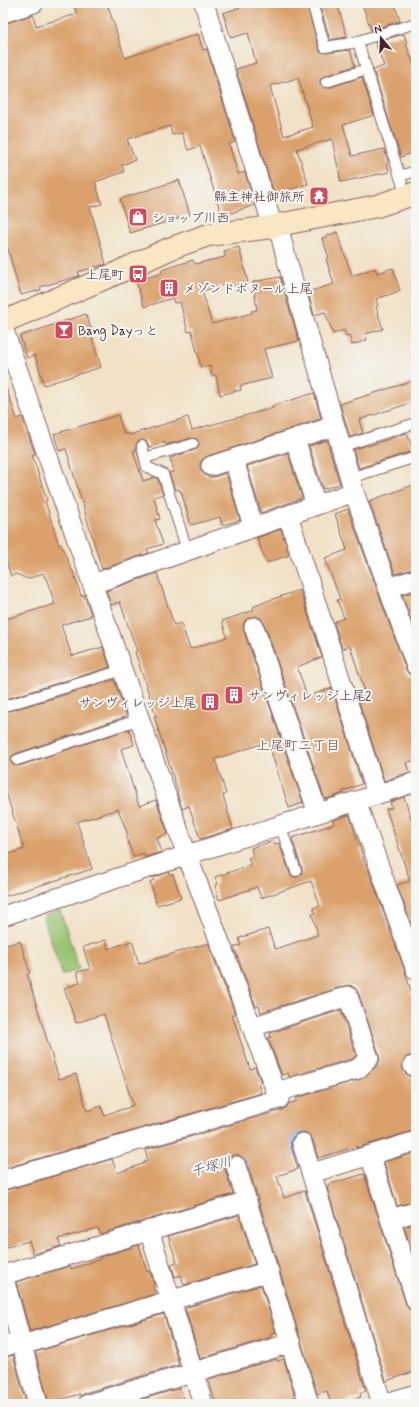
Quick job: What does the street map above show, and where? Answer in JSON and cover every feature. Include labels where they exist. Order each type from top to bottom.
[{"type":"street","points":[[3,13],[34,3]]},
{"type":"street","points":[[204,3],[286,257],[352,485],[416,666]]},
{"type":"street","points":[[3,322],[117,273],[169,248],[208,235],[276,226],[377,206],[408,188]]},
{"type":"street","points":[[3,328],[187,854],[278,1099],[3,1180]]},
{"type":"street","points":[[212,466],[334,426]]},
{"type":"street","points":[[295,439],[316,505]]},
{"type":"street","points":[[234,459],[253,527]]},
{"type":"street","points":[[93,584],[316,505],[352,485]]},
{"type":"street","points":[[288,515],[377,794]]},
{"type":"street","points":[[388,588],[416,579]]},
{"type":"street","points":[[254,627],[318,813]]},
{"type":"street","points":[[3,916],[187,854],[416,782]]},
{"type":"street","points":[[356,801],[411,939],[416,970]]},
{"type":"street","points":[[252,1027],[348,996],[369,1058],[358,1069],[276,1092]]},
{"type":"street","points":[[312,1173],[416,1141]]},
{"type":"street","points":[[302,1143],[382,1404],[416,1394]]},
{"type":"street","points":[[370,1155],[416,1301]]},
{"type":"street","points":[[236,1166],[309,1404]]},
{"type":"street","points":[[38,1404],[3,1275],[247,1201]]},
{"type":"street","points":[[390,1220],[416,1212]]},
{"type":"street","points":[[149,1230],[203,1404]]},
{"type":"street","points":[[3,1347],[171,1301],[269,1271]]},
{"type":"street","points":[[88,1404],[291,1343]]},
{"type":"lane","points":[[312,3],[325,47],[358,42],[416,23]]},
{"type":"lane","points":[[358,42],[408,188]]},
{"type":"lane","points":[[326,82],[367,69]]},
{"type":"lane","points":[[408,188],[416,171]]},
{"type":"lane","points":[[340,447],[416,423]]},
{"type":"lane","points":[[145,458],[193,444]]},
{"type":"lane","points":[[142,446],[147,467],[163,474],[188,550]]},
{"type":"lane","points":[[352,485],[416,457]]},
{"type":"lane","points":[[8,705],[123,670]]},
{"type":"lane","points":[[17,760],[140,719]]},
{"type":"lane","points":[[280,825],[296,871]]},
{"type":"green space","points":[[60,910],[79,969],[62,975],[43,916]]},
{"type":"building","points":[[73,3],[107,3],[125,58],[198,34],[203,50],[207,49],[235,142],[229,144],[238,174],[245,172],[255,205],[222,216],[200,146],[188,150],[182,133],[172,135],[170,126],[127,139],[135,160],[122,165],[124,172],[95,182],[102,204],[90,207],[106,264],[78,272],[79,276],[40,287],[41,290],[21,295],[3,233],[3,24],[33,15],[36,26],[77,14]]},
{"type":"building","points":[[263,3],[306,3],[320,51],[326,53],[350,50],[355,66],[324,76],[320,80],[320,84],[324,88],[328,88],[362,77],[374,115],[343,125],[352,156],[384,149],[388,161],[389,172],[341,182],[332,139],[297,149],[308,184],[274,194],[236,69],[256,63],[248,33],[231,38],[223,13],[250,4],[251,7]],"holes":[[[298,78],[313,127],[284,136],[270,86]]]},
{"type":"building","points":[[319,3],[337,3],[347,37],[330,40]]},
{"type":"building","points":[[362,3],[394,3],[400,21],[371,30]]},
{"type":"building","points":[[404,34],[416,71],[416,152],[401,157],[373,70],[384,66],[375,42]]},
{"type":"building","points":[[179,180],[190,215],[130,233],[120,199]]},
{"type":"building","points":[[337,232],[352,276],[375,268],[377,273],[393,268],[400,291],[376,299],[378,306],[376,307],[383,329],[365,334],[367,340],[352,345],[349,335],[346,336],[344,330],[333,334],[325,312],[314,315],[308,292],[334,284],[326,259],[329,258],[322,238]]},
{"type":"building","points":[[239,247],[248,282],[233,286],[232,283],[202,291],[212,324],[252,313],[251,311],[257,310],[253,282],[280,277],[299,341],[264,349],[272,378],[240,386],[241,390],[220,395],[216,375],[212,376],[210,366],[201,368],[192,331],[188,332],[180,302],[174,303],[173,298],[144,307],[136,281],[162,273],[161,270],[193,260],[195,264],[225,257],[224,251]]},
{"type":"building","points":[[86,314],[93,334],[91,335],[101,367],[44,385],[35,355],[27,358],[20,336]]},
{"type":"building","points":[[416,380],[416,401],[359,420],[363,433],[350,437],[340,404]]},
{"type":"building","points":[[5,385],[17,419],[22,417],[35,454],[32,455],[47,500],[45,501],[59,545],[61,544],[73,571],[81,596],[84,595],[91,616],[61,625],[72,656],[103,647],[110,667],[3,701],[3,620],[55,604],[43,573],[28,579],[16,574],[11,576],[3,552],[3,386]]},
{"type":"building","points":[[314,393],[321,419],[208,456],[200,463],[200,469],[208,477],[214,477],[226,473],[240,520],[222,525],[220,517],[191,525],[181,491],[180,492],[179,489],[175,490],[169,473],[174,471],[170,458],[197,449],[199,445],[197,439],[191,438],[166,445],[165,442],[149,447],[147,442],[144,440],[138,441],[136,450],[133,451],[143,481],[155,477],[158,479],[163,494],[154,497],[160,519],[155,520],[163,544],[147,549],[149,553],[102,569],[66,449],[59,451],[54,434],[118,415],[124,434],[128,433],[129,435],[188,417],[192,430],[273,408],[272,406]]},
{"type":"building","points":[[407,433],[413,451],[359,468],[353,450]]},
{"type":"building","points":[[327,440],[340,484],[323,489],[309,446]]},
{"type":"building","points":[[288,453],[302,498],[261,513],[247,466]]},
{"type":"building","points":[[416,484],[416,568],[395,574],[369,501]]},
{"type":"building","points":[[348,509],[406,670],[414,677],[416,683],[416,760],[406,763],[409,772],[384,781],[356,692],[364,689],[350,646],[342,649],[334,622],[344,618],[337,600],[340,599],[325,558],[347,550],[335,514]]},
{"type":"building","points":[[281,529],[289,555],[266,563],[257,538]]},
{"type":"building","points":[[157,573],[174,625],[181,623],[190,649],[227,637],[222,621],[254,610],[253,607],[267,601],[300,590],[322,657],[297,667],[307,697],[332,688],[362,784],[343,791],[344,793],[326,799],[324,797],[264,623],[261,618],[256,616],[251,617],[245,620],[243,625],[244,631],[303,803],[289,808],[268,742],[215,759],[226,794],[223,795],[233,829],[200,839],[189,806],[182,809],[154,716],[156,716],[135,652],[137,651],[120,602],[111,605],[106,591]]},
{"type":"building","points":[[416,591],[416,628],[414,628],[402,595]]},
{"type":"building","points":[[114,680],[126,714],[125,717],[15,754],[12,756],[11,762],[13,765],[19,766],[129,729],[134,745],[121,749],[139,806],[156,800],[168,834],[157,838],[162,852],[145,857],[144,853],[133,857],[126,836],[128,835],[118,809],[77,822],[92,869],[6,896],[3,888],[3,856],[24,849],[3,783],[3,709],[10,711]]},
{"type":"building","points":[[404,797],[416,833],[416,921],[411,923],[397,885],[410,881],[386,809],[392,808],[390,802]]},
{"type":"building","points":[[349,815],[405,972],[416,1008],[416,1054],[405,1058],[402,1064],[403,1070],[406,1074],[410,1077],[416,1077],[416,1130],[318,1158],[310,1135],[304,1132],[298,1133],[291,1141],[291,1146],[298,1169],[277,1176],[284,1198],[305,1191],[366,1391],[360,1393],[361,1397],[347,1401],[348,1404],[331,1404],[327,1391],[317,1394],[247,1163],[243,1158],[238,1155],[233,1155],[228,1158],[225,1163],[225,1169],[233,1194],[100,1234],[98,1228],[58,1239],[61,1246],[33,1254],[29,1241],[7,1247],[3,1234],[3,1232],[7,1231],[3,1219],[3,1191],[112,1159],[117,1173],[145,1163],[144,1161],[148,1160],[145,1150],[282,1110],[287,1107],[288,1104],[297,1101],[296,1098],[361,1079],[377,1066],[380,1060],[379,1054],[358,992],[355,988],[350,985],[345,986],[261,1012],[259,1006],[256,1007],[234,947],[241,945],[239,938],[268,929],[275,949],[318,935],[312,914],[315,913],[313,908],[320,906],[311,881],[261,898],[257,887],[219,900],[215,885],[218,884],[215,877],[251,865],[248,858],[253,856],[251,848],[273,841],[275,844],[279,843],[291,876],[298,877],[302,873],[302,869],[292,838],[334,824],[333,820]]},
{"type":"building","points":[[169,872],[170,875],[173,874],[181,898],[157,905],[150,882],[154,880],[153,878]]},
{"type":"building","points":[[106,940],[108,949],[132,941],[139,964],[208,943],[235,1014],[232,1015],[250,1069],[255,1067],[261,1083],[258,1084],[261,1093],[3,1169],[3,946],[20,941],[30,973],[27,974],[59,1079],[76,1074],[87,1111],[101,1106],[104,1115],[133,1105],[104,1014],[76,1023],[64,988],[80,983],[77,972],[90,969],[83,947]]},
{"type":"building","points":[[341,1010],[356,1055],[352,1059],[289,1077],[288,1073],[282,1075],[268,1038],[271,1037],[270,1033]]},
{"type":"building","points":[[416,1153],[416,1201],[397,1206],[384,1162]]},
{"type":"building","points":[[364,1174],[406,1304],[409,1309],[416,1312],[416,1371],[386,1381],[327,1188],[330,1184]]},
{"type":"building","points":[[239,1215],[255,1264],[184,1285],[181,1275],[175,1277],[171,1264],[177,1262],[168,1236]]},
{"type":"building","points":[[416,1223],[416,1264],[404,1227]]},
{"type":"building","points":[[139,1245],[147,1272],[150,1271],[155,1294],[30,1331],[16,1282],[70,1266],[71,1269],[100,1259],[100,1257]]},
{"type":"building","points":[[261,1285],[276,1333],[271,1334],[271,1337],[200,1359],[185,1308]]},
{"type":"building","points":[[164,1314],[179,1365],[85,1393],[80,1397],[80,1394],[49,1403],[35,1352]]},
{"type":"building","points":[[13,1355],[26,1403],[3,1404],[3,1358]]},
{"type":"building","points":[[277,1359],[277,1361],[284,1359],[297,1404],[216,1404],[208,1379]]},
{"type":"building","points":[[180,1388],[185,1404],[126,1404]]},
{"type":"waterway","name":"千塚川","points":[[183,1174],[238,1159],[416,1100]]},
{"type":"waterway","name":"千塚川","points":[[3,1225],[48,1213]]},
{"type":"place","name":"縣主神社御旅所","points":[[319,196]]},
{"type":"place","name":"ショップ川西","points":[[138,217]]},
{"type":"place","name":"上尾町","points":[[138,274]]},
{"type":"place","name":"メゾンドボヌール上尾","points":[[169,288]]},
{"type":"place","name":"Bang Dayっと","points":[[64,330]]},
{"type":"place","name":"サンヴィレッジ上尾2","points":[[234,695]]},
{"type":"place","name":"サンヴィレッジ上尾","points":[[210,702]]},
{"type":"district","name":"上尾町二丁目","points":[[298,745]]}]
